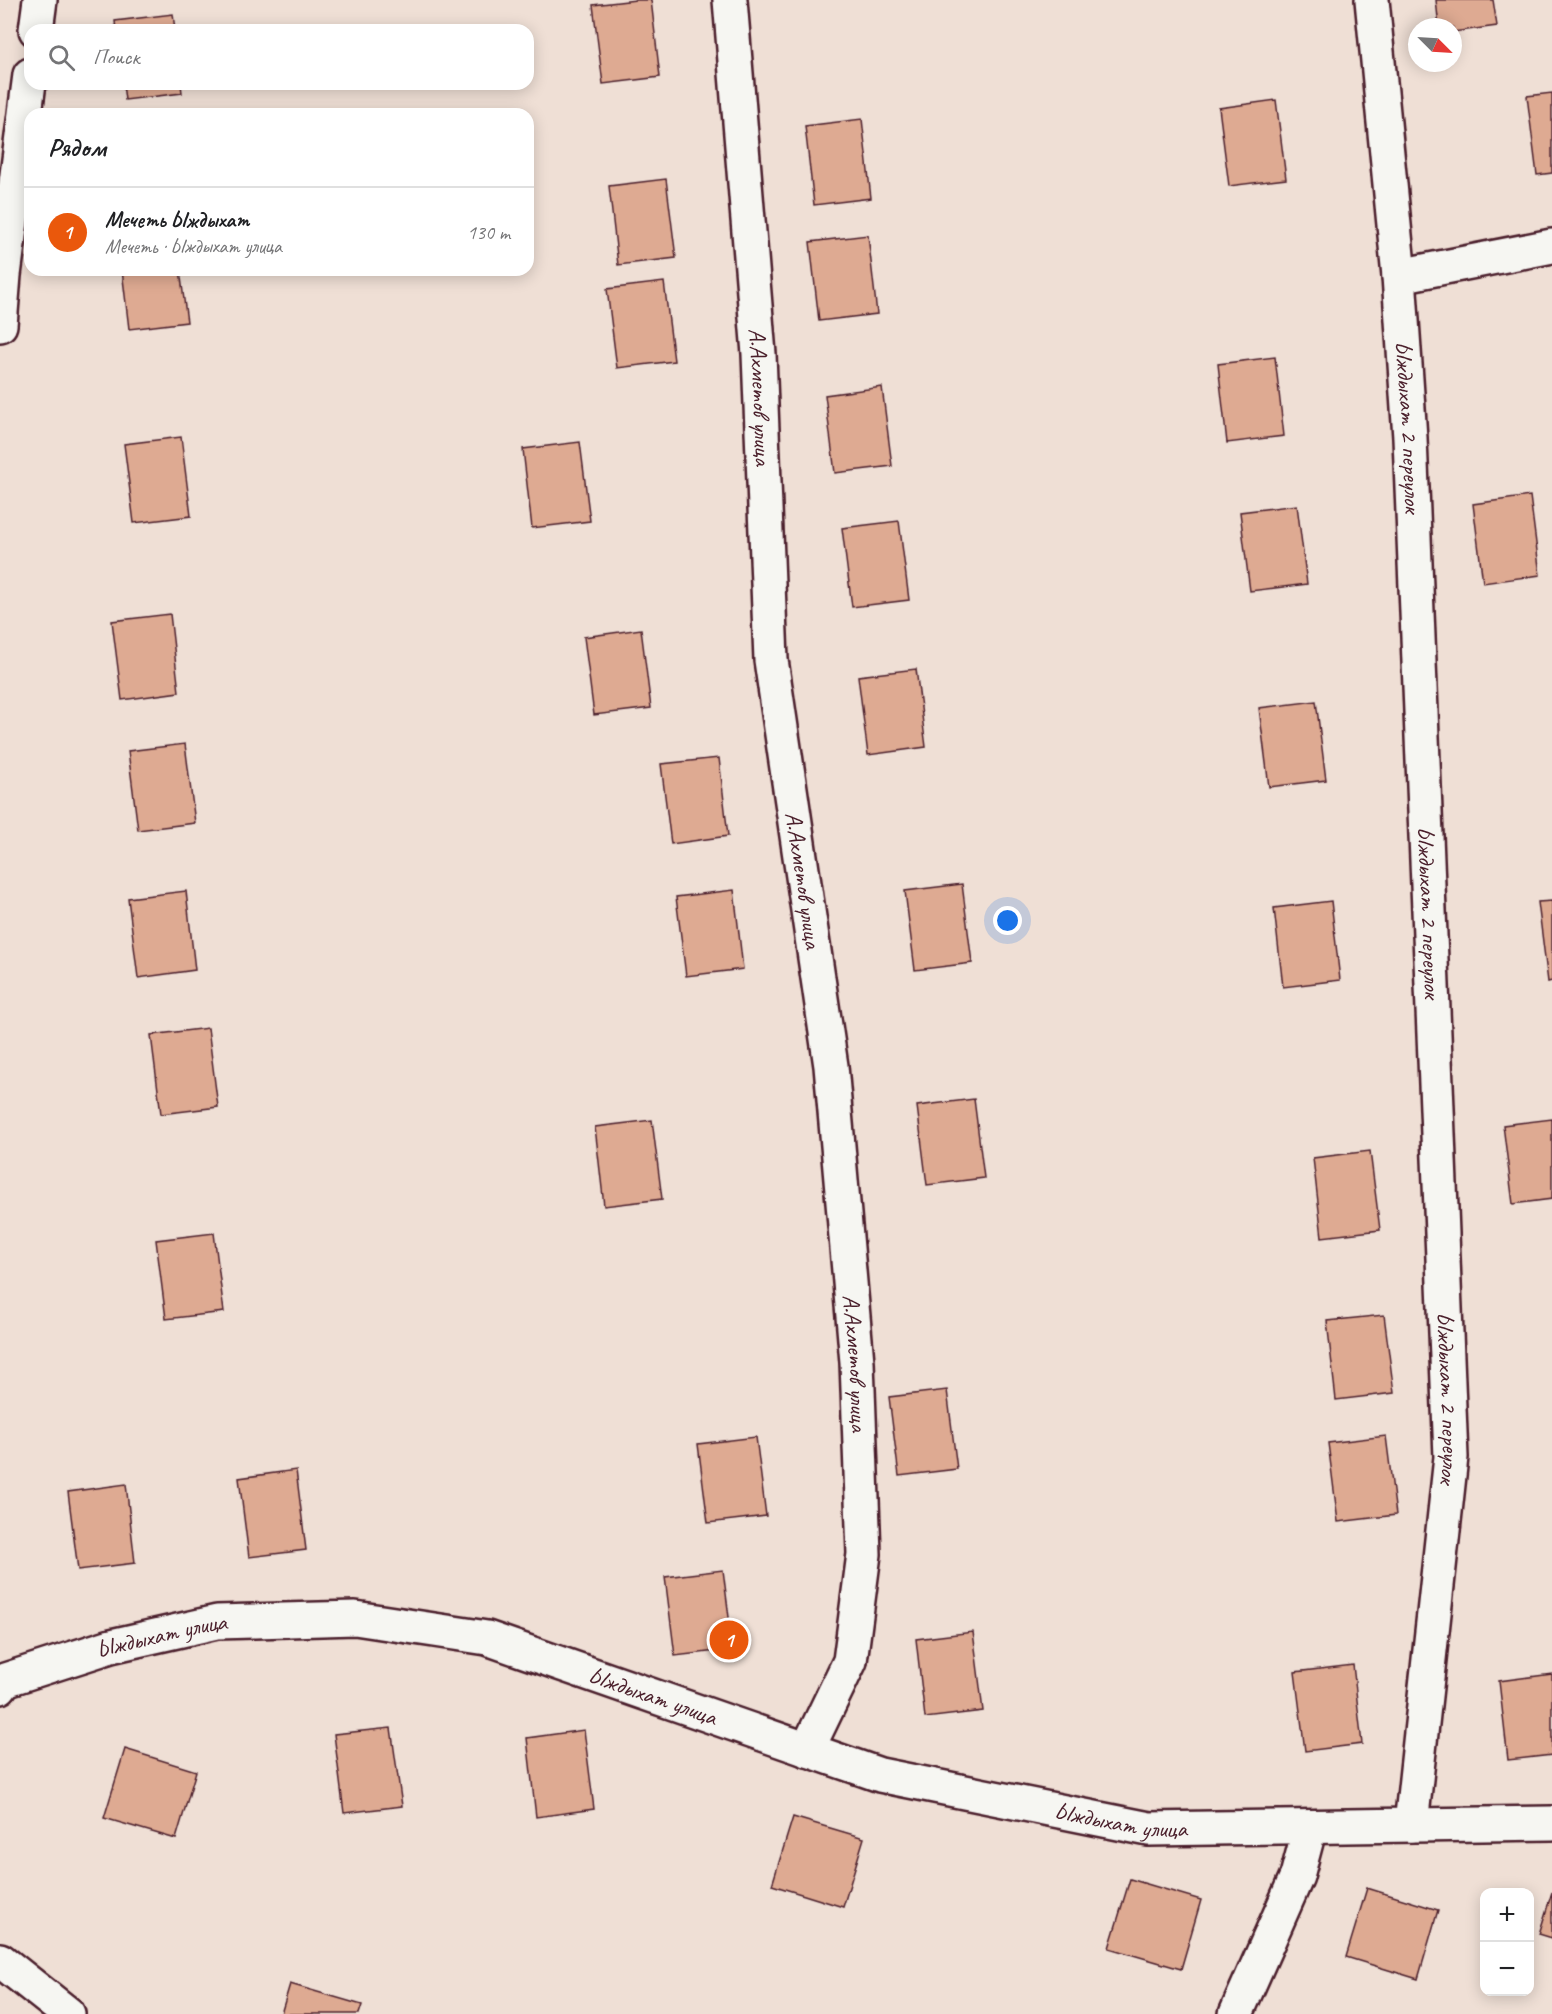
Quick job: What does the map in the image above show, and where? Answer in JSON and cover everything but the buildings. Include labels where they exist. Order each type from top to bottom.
[{"type":"street","points":[[37,24],[40,0]]},
{"type":"street","name":"А.Ахметов улица","points":[[730,0],[759,354],[771,660],[831,1066],[857,1362],[864,1554],[850,1661],[807,1750]]},
{"type":"street","name":"Ыждыхат 2 переулок","points":[[1372,0],[1399,276],[1410,438],[1451,1457],[1411,1825]]},
{"type":"street","points":[[26,108],[28,90]]},
{"type":"street","points":[[0,325],[4,274],[24,121]]},
{"type":"street","points":[[1399,276],[1552,246]]},
{"type":"street","name":"Ыждыхат улица","points":[[0,1687],[5,1680],[111,1646],[217,1622],[355,1618],[487,1638],[880,1775],[1149,1828],[1552,1822]]},
{"type":"street","points":[[1236,2014],[1297,1876],[1310,1827]]},
{"type":"street","points":[[0,1960],[68,2014]]},
{"type":"place","name":"Мечеть Ыждыхат","points":[[729,1640]]}]
